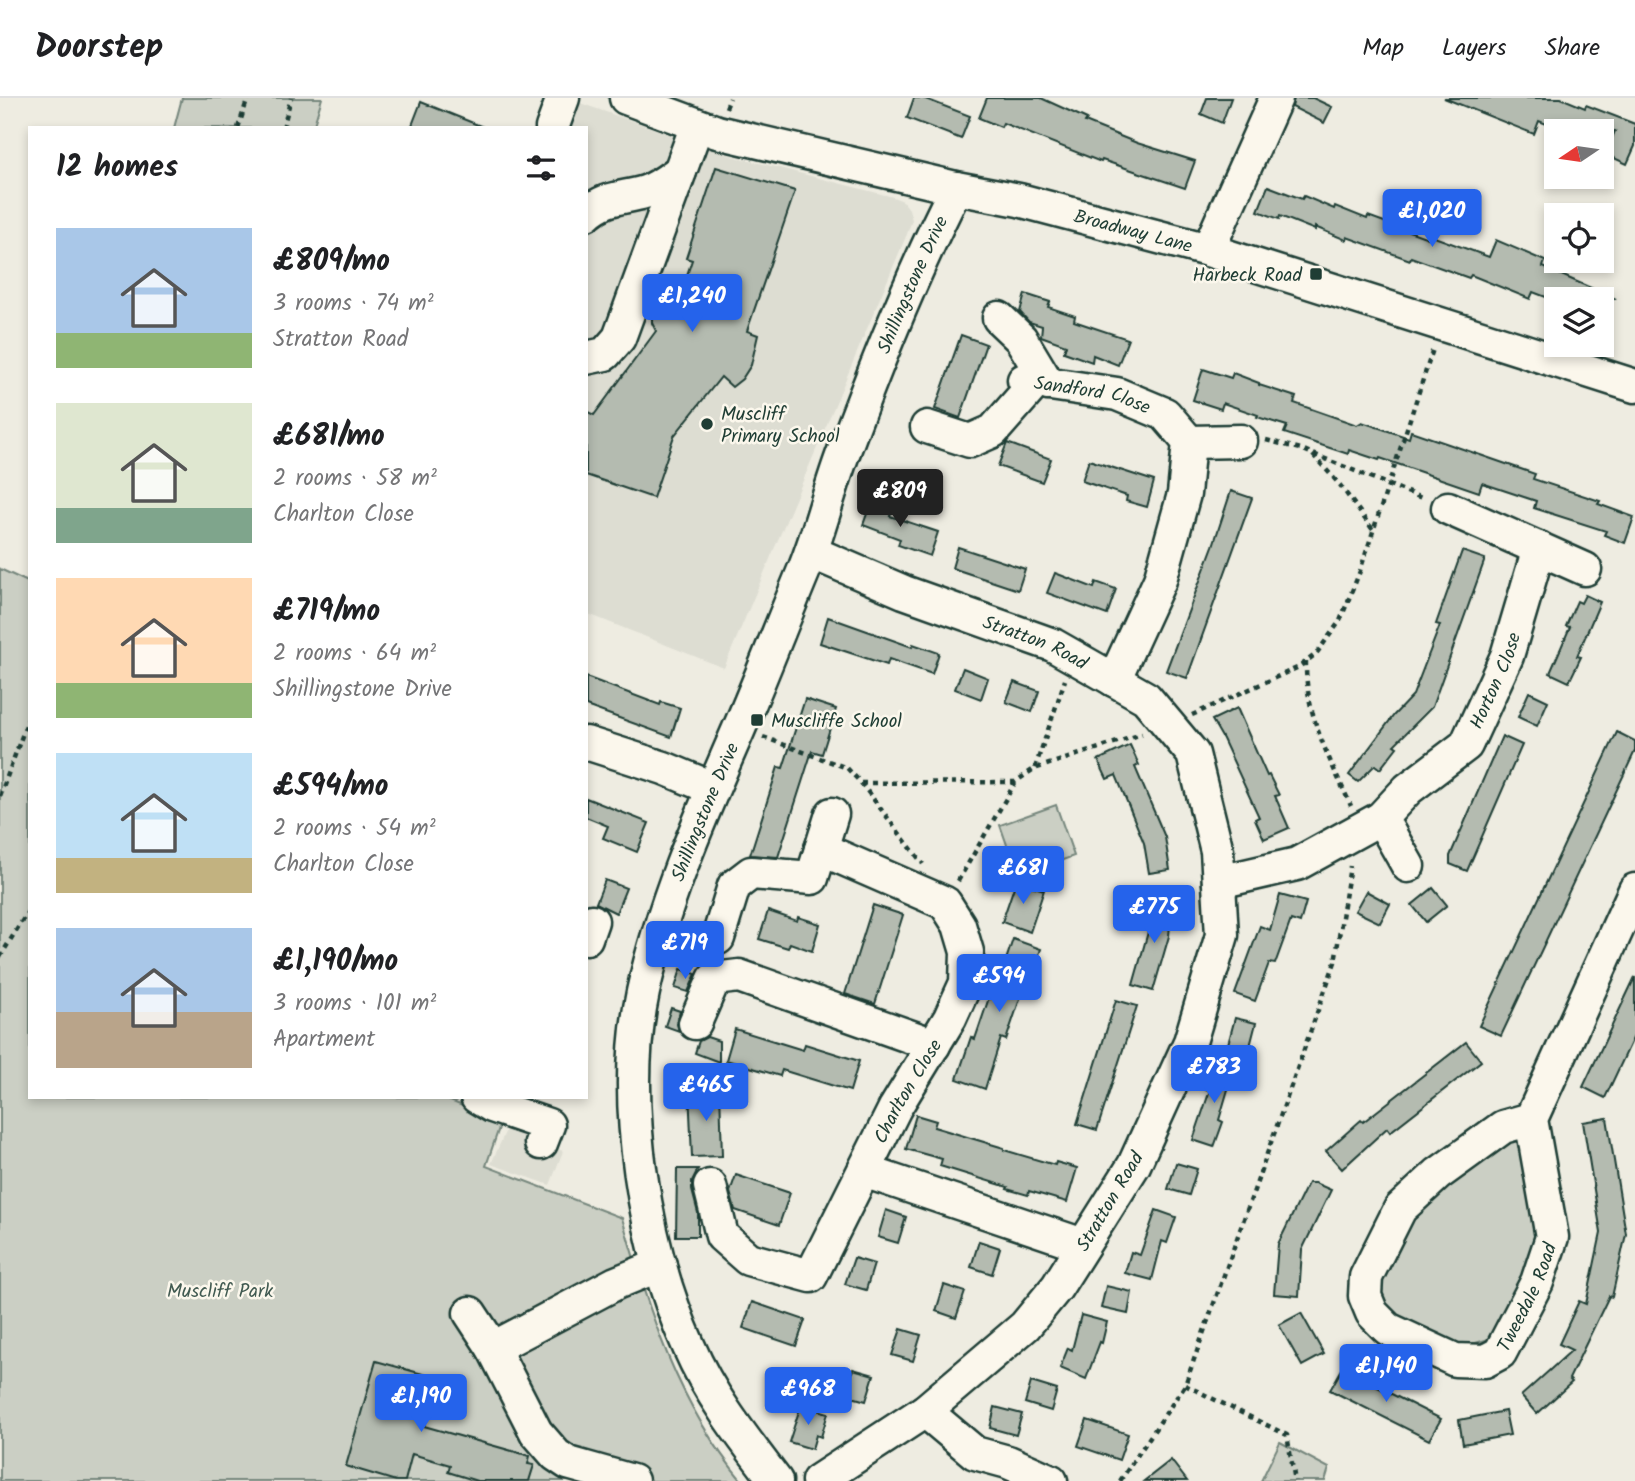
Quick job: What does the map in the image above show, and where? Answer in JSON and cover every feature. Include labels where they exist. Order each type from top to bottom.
[{"type":"street","points":[[553,126],[563,98]]},
{"type":"street","name":"Broadway Lane","points":[[626,98],[727,134],[956,188],[1019,200],[1208,250],[1441,325],[1633,380]]},
{"type":"street","points":[[1208,250],[1276,98]]},
{"type":"street","points":[[588,358],[605,354],[619,338],[696,125]]},
{"type":"street","points":[[588,212],[598,203],[612,198],[648,191],[680,172]]},
{"type":"street","name":"Shillingstone Drive","points":[[776,1481],[730,1420],[690,1349],[660,1265],[644,1191],[635,1117],[635,1052],[643,994],[667,904],[712,788],[811,552],[843,453],[927,244],[956,188]]},
{"type":"street","points":[[927,427],[970,441],[993,431],[1036,382],[1021,340],[999,318]]},
{"type":"street","name":"Sandford Close","points":[[1036,382],[1117,394],[1165,414],[1189,442]]},
{"type":"street","points":[[1114,680],[1160,580],[1184,495],[1189,442],[1241,440]]},
{"type":"street","points":[[1448,508],[1585,569]]},
{"type":"street","name":"Horton Close","points":[[1219,882],[1297,864],[1372,823],[1408,789],[1466,745],[1507,656],[1539,548]]},
{"type":"street","name":"Stratton Road","points":[[811,552],[904,592],[1052,645],[1146,698],[1193,754],[1217,851],[1222,935],[1190,1042],[1134,1165],[1057,1287],[1026,1326],[925,1411],[818,1481]]},
{"type":"street","points":[[588,744],[664,768],[712,788]]},
{"type":"street","points":[[816,864],[832,814]]},
{"type":"street","points":[[1372,823],[1408,866]]},
{"type":"street","points":[[718,938],[734,886],[751,873],[816,864],[945,903]]},
{"type":"street","points":[[1531,1119],[1635,890]]},
{"type":"street","name":"Charlton Close","points":[[710,1186],[722,1236],[748,1259],[811,1276],[895,1108],[950,1018],[966,983],[967,952],[959,925],[945,903]]},
{"type":"street","points":[[695,1023],[714,979],[739,976],[934,1045]]},
{"type":"street","points":[[480,1099],[492,1106],[548,1125],[541,1143]]},
{"type":"street","name":"Tweedale Road","points":[[1531,1119],[1552,1237],[1537,1282],[1500,1353],[1485,1361],[1455,1360],[1388,1329],[1372,1313],[1365,1296],[1366,1276],[1399,1209],[1438,1174],[1503,1126],[1531,1119]]},
{"type":"street","points":[[864,1171],[1083,1245]]},
{"type":"street","points":[[493,1348],[616,1283],[660,1265]]},
{"type":"street","points":[[470,1314],[493,1348],[536,1432],[556,1455],[568,1463],[632,1481]]},
{"type":"street","points":[[925,1411],[975,1452],[1009,1462],[1049,1481]]},
{"type":"path","points":[[239,126],[248,98]]},
{"type":"path","points":[[284,126],[291,98]]},
{"type":"path","points":[[945,903],[1015,782],[1034,769],[1169,725],[1298,667],[1316,654],[1340,621],[1374,531],[1441,325]]},
{"type":"path","points":[[1241,440],[1271,440],[1311,453],[1448,508]]},
{"type":"path","points":[[1311,453],[1340,485],[1374,531]]},
{"type":"path","points":[[1034,769],[1072,658]]},
{"type":"path","points":[[1120,1481],[1185,1385],[1335,962],[1350,864],[1372,823],[1319,734],[1306,686],[1306,661]]},
{"type":"path","points":[[0,796],[28,719]]},
{"type":"path","points":[[861,782],[1015,782]]},
{"type":"path","points":[[0,957],[28,911]]},
{"type":"path","points":[[1185,1385],[1287,1435],[1295,1481]]},
{"type":"shaded area","name":"Muscliff Primary School","points":[[580,103],[732,156],[893,197],[903,201],[909,209],[912,220],[907,234],[724,668],[588,614],[588,126],[572,126]]},
{"type":"shaded area","points":[[506,1130],[563,1151],[550,1185],[491,1164]]},
{"type":"green space","points":[[182,98],[322,98],[314,126],[175,126]]},
{"type":"green space","name":"Muscliff Park","points":[[0,569],[28,582],[28,1099],[446,1099],[501,1122],[486,1166],[622,1218],[655,1323],[683,1389],[719,1451],[742,1481],[0,1481]]},
{"type":"green space","points":[[1056,805],[1074,856],[1018,876],[1000,825]]},
{"type":"green space","points":[[1513,1135],[1522,1145],[1537,1239],[1500,1331],[1489,1339],[1462,1347],[1385,1314],[1373,1282],[1404,1211]]},
{"type":"green space","points":[[1280,1442],[1329,1468],[1325,1481],[1261,1481]]},
{"type":"building","points":[[914,98],[923,98],[970,116],[961,139],[907,118]]},
{"type":"building","points":[[987,98],[1041,98],[1087,119],[1085,122],[1137,143],[1195,161],[1185,188],[1102,160],[1101,162],[1003,123],[1001,127],[979,118]]},
{"type":"building","points":[[1207,98],[1231,98],[1222,123],[1201,114]]},
{"type":"building","points":[[1294,98],[1313,98],[1332,107],[1324,123],[1292,107]]},
{"type":"building","points":[[1444,98],[1561,98],[1635,124],[1635,146],[1627,164],[1614,158],[1614,119],[1544,119],[1544,123],[1539,121],[1534,134]]},
{"type":"building","points":[[421,102],[481,126],[412,126]]},
{"type":"building","points":[[716,167],[795,191],[747,331],[758,335],[751,365],[742,379],[732,387],[721,377],[674,436],[653,498],[588,476],[588,412],[594,415],[656,331],[652,323],[652,313],[656,303],[665,297],[681,293],[692,260],[686,258]]},
{"type":"building","points":[[1268,186],[1302,199],[1304,196],[1334,209],[1335,206],[1367,219],[1368,216],[1428,238],[1429,235],[1489,257],[1496,240],[1544,261],[1544,273],[1557,273],[1589,287],[1544,287],[1544,296],[1533,292],[1530,299],[1471,275],[1469,278],[1411,257],[1410,260],[1347,237],[1346,240],[1315,227],[1315,230],[1280,216],[1279,219],[1258,211]]},
{"type":"building","points":[[1025,294],[1050,302],[1048,307],[1075,316],[1074,321],[1128,339],[1118,365],[1093,355],[1092,362],[1064,352],[1066,345],[1041,336],[1042,326],[1029,322],[1020,312]]},
{"type":"building","points":[[961,335],[986,344],[960,418],[935,409]]},
{"type":"building","points":[[1203,369],[1231,378],[1233,373],[1296,397],[1294,403],[1357,425],[1362,422],[1409,438],[1411,431],[1535,474],[1533,479],[1600,501],[1598,504],[1634,517],[1625,543],[1604,535],[1606,531],[1534,508],[1536,501],[1482,483],[1479,492],[1380,458],[1379,460],[1349,450],[1348,454],[1284,433],[1287,426],[1223,403],[1221,409],[1193,400]]},
{"type":"building","points":[[1007,443],[1051,459],[1042,482],[998,466]]},
{"type":"building","points":[[1089,460],[1154,481],[1147,507],[1126,501],[1127,496],[1082,481]]},
{"type":"building","points":[[1231,491],[1252,498],[1187,678],[1166,671]]},
{"type":"building","points":[[872,500],[893,507],[890,516],[938,532],[930,556],[898,545],[900,539],[863,525]]},
{"type":"building","points":[[958,547],[1025,569],[1018,590],[952,568]]},
{"type":"building","points":[[1462,551],[1485,559],[1432,707],[1394,745],[1397,747],[1380,769],[1375,765],[1358,782],[1349,775],[1394,715],[1413,695],[1440,625],[1436,624]]},
{"type":"building","points":[[1055,573],[1094,588],[1096,582],[1116,589],[1107,615],[1047,593]]},
{"type":"building","points":[[1585,595],[1600,602],[1577,656],[1581,657],[1569,682],[1550,673],[1570,627],[1566,626],[1577,601],[1581,603]]},
{"type":"building","points":[[828,617],[912,647],[913,644],[939,653],[932,674],[889,659],[887,665],[820,643]]},
{"type":"building","points":[[963,668],[988,678],[981,699],[955,689]]},
{"type":"building","points":[[588,678],[660,705],[661,702],[680,708],[671,737],[588,707]]},
{"type":"building","points":[[1014,682],[1039,691],[1032,712],[1006,702]]},
{"type":"building","points":[[1529,692],[1548,701],[1537,726],[1518,717]]},
{"type":"building","points":[[805,699],[836,709],[822,754],[812,751],[778,857],[750,855],[778,767],[783,768]]},
{"type":"building","points":[[1237,708],[1267,776],[1269,775],[1279,795],[1275,796],[1289,828],[1264,839],[1255,819],[1259,817],[1212,720]]},
{"type":"building","points":[[1617,732],[1635,741],[1635,751],[1501,1036],[1479,1026]]},
{"type":"building","points":[[1502,736],[1522,745],[1467,871],[1450,864],[1450,856]]},
{"type":"building","points":[[1130,745],[1139,765],[1135,767],[1165,837],[1170,870],[1149,873],[1144,843],[1116,775],[1107,779],[1098,760]]},
{"type":"building","points":[[588,799],[649,823],[637,852],[603,838],[608,826],[588,818]]},
{"type":"building","points":[[605,880],[626,888],[616,913],[596,903]]},
{"type":"building","points":[[1016,881],[1044,890],[1030,932],[1002,922]]},
{"type":"building","points":[[1433,888],[1447,905],[1426,922],[1412,905]]},
{"type":"building","points":[[1366,891],[1390,904],[1380,923],[1355,911]]},
{"type":"building","points":[[1280,895],[1306,902],[1300,923],[1291,920],[1275,964],[1269,963],[1255,1001],[1235,994],[1260,926],[1270,930]]},
{"type":"building","points":[[1151,901],[1172,903],[1169,936],[1153,991],[1133,985],[1148,932]]},
{"type":"building","points":[[873,905],[903,915],[875,1004],[845,994]]},
{"type":"building","points":[[768,911],[797,921],[798,917],[820,924],[812,951],[790,943],[788,948],[759,939]]},
{"type":"building","points":[[684,925],[701,931],[697,950],[678,943]]},
{"type":"building","points":[[1013,939],[1041,949],[1006,1040],[1001,1038],[985,1089],[957,1079],[971,1037],[975,1039],[992,989],[996,990]]},
{"type":"building","points":[[681,969],[696,974],[688,992],[675,988]]},
{"type":"building","points":[[1635,977],[1635,1034],[1605,1098],[1583,1087]]},
{"type":"building","points":[[1116,1000],[1137,1006],[1097,1130],[1077,1124]]},
{"type":"building","points":[[671,1008],[680,1011],[677,1024],[679,1031],[665,1026]]},
{"type":"building","points":[[1235,1018],[1256,1023],[1249,1050],[1228,1044]]},
{"type":"building","points":[[735,1029],[803,1050],[805,1044],[859,1061],[850,1091],[782,1070],[780,1076],[726,1060]]},
{"type":"building","points":[[707,1037],[719,1041],[719,1062],[695,1053],[699,1041]]},
{"type":"building","points":[[1466,1042],[1481,1061],[1390,1132],[1387,1128],[1342,1169],[1326,1151],[1361,1120],[1363,1122]]},
{"type":"building","points":[[1213,1063],[1234,1069],[1219,1120],[1223,1122],[1214,1147],[1193,1140],[1210,1090],[1206,1089]]},
{"type":"building","points":[[720,1089],[722,1156],[692,1157],[689,1090]]},
{"type":"building","points":[[916,1115],[936,1121],[934,1127],[1055,1165],[1056,1162],[1077,1168],[1067,1202],[1029,1191],[1028,1195],[1007,1189],[1008,1187],[940,1166],[942,1159],[906,1149]]},
{"type":"building","points":[[1607,1118],[1626,1234],[1612,1297],[1609,1296],[1569,1379],[1572,1382],[1537,1414],[1521,1396],[1572,1350],[1559,1344],[1579,1301],[1586,1304],[1601,1233],[1583,1122]]},
{"type":"building","points":[[1176,1163],[1197,1169],[1189,1195],[1168,1189]]},
{"type":"building","points":[[677,1169],[698,1169],[692,1181],[692,1190],[698,1213],[698,1236],[676,1236]]},
{"type":"building","points":[[736,1175],[790,1193],[779,1225],[735,1210],[730,1192]]},
{"type":"building","points":[[1308,1183],[1331,1190],[1302,1250],[1299,1296],[1274,1294],[1278,1244]]},
{"type":"building","points":[[886,1210],[906,1217],[898,1243],[878,1237]]},
{"type":"building","points":[[1156,1210],[1176,1217],[1167,1243],[1162,1241],[1152,1280],[1125,1273],[1131,1252],[1140,1255]]},
{"type":"building","points":[[979,1241],[1000,1248],[992,1274],[971,1267]]},
{"type":"building","points":[[854,1258],[874,1264],[866,1290],[845,1284]]},
{"type":"building","points":[[944,1285],[965,1292],[956,1318],[936,1311]]},
{"type":"building","points":[[1106,1286],[1132,1292],[1128,1314],[1101,1308]]},
{"type":"building","points":[[752,1302],[805,1320],[796,1346],[743,1328]]},
{"type":"building","points":[[1301,1313],[1324,1354],[1302,1366],[1279,1325]]},
{"type":"building","points":[[1081,1315],[1107,1322],[1102,1343],[1100,1342],[1086,1379],[1060,1368],[1068,1348],[1072,1350]]},
{"type":"building","points":[[901,1329],[921,1335],[913,1361],[892,1355]]},
{"type":"building","points":[[376,1361],[437,1378],[424,1426],[530,1456],[528,1464],[534,1465],[529,1481],[477,1481],[448,1472],[450,1465],[412,1454],[405,1481],[396,1481],[346,1466]]},
{"type":"building","points":[[853,1369],[874,1375],[866,1401],[845,1395]]},
{"type":"building","points":[[1342,1369],[1441,1419],[1429,1440],[1330,1390]]},
{"type":"building","points":[[1031,1382],[1057,1390],[1051,1411],[1025,1403]]},
{"type":"building","points":[[801,1405],[828,1413],[821,1437],[816,1435],[812,1449],[789,1442]]},
{"type":"building","points":[[995,1407],[1022,1414],[1016,1435],[990,1428]]},
{"type":"building","points":[[1505,1411],[1510,1435],[1463,1444],[1459,1420]]},
{"type":"building","points":[[1087,1420],[1128,1434],[1119,1460],[1078,1446]]},
{"type":"building","points":[[1171,1460],[1187,1481],[1144,1481]]},
{"type":"place","name":"Harbeck Road","points":[[1316,274]]},
{"type":"place","name":"Muscliff Primary School","points":[[707,424]]},
{"type":"place","name":"Muscliffe School","points":[[757,720]]}]
